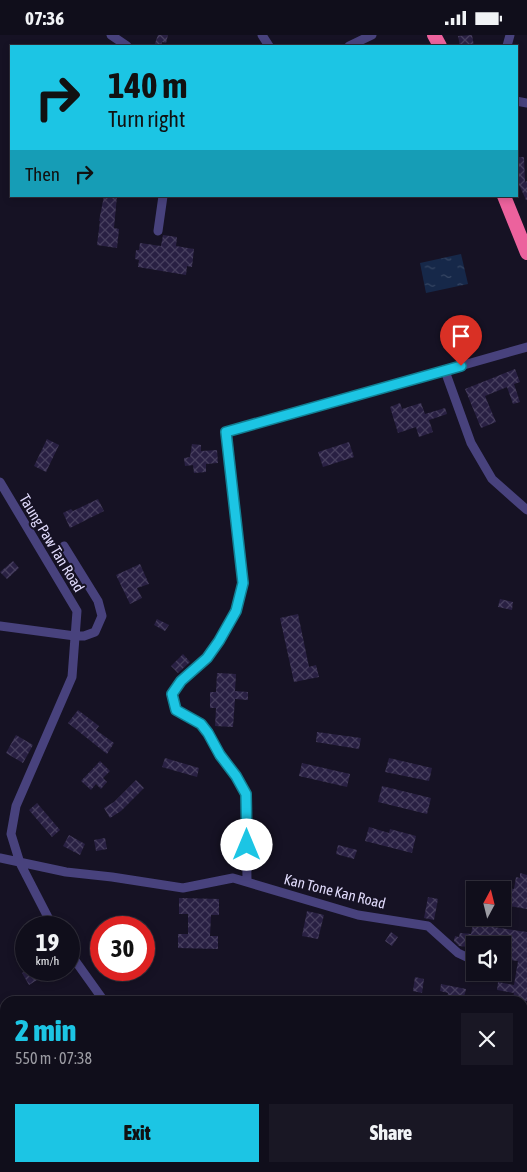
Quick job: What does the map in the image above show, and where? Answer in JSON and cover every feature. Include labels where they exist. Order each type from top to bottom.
[{"type":"highway","points":[[504,197],[527,253]]},
{"type":"street","points":[[111,35],[126,45]]},
{"type":"street","points":[[351,45],[372,35]]},
{"type":"street","points":[[158,231],[163,197]]},
{"type":"street","points":[[247,882],[246,794],[201,724],[176,710],[172,694],[181,681],[207,658],[219,641],[236,611],[243,583],[226,432],[527,347]]},
{"type":"street","points":[[444,371],[471,443],[492,479],[527,510]]},
{"type":"street","name":"Taung Paw Tan Road","points":[[0,483],[77,611],[72,677],[16,807],[11,834],[20,863],[47,916]]},
{"type":"street","points":[[0,626],[75,636],[84,636],[95,631],[102,617],[98,601],[64,546]]},
{"type":"street","name":"Kan Tone Kan Road","points":[[0,858],[66,872],[183,888],[233,878],[358,915],[428,926],[458,953],[466,957]]},
{"type":"street","points":[[80,967],[100,996]]},
{"type":"water","points":[[461,254],[468,284],[426,293],[420,263]]},
{"type":"building","points":[[158,35],[168,35],[166,43],[162,42],[161,45],[154,45]]},
{"type":"building","points":[[472,35],[474,45],[460,45],[458,36]]},
{"type":"building","points":[[518,157],[524,157],[525,182],[527,181],[526,200],[518,182]]},
{"type":"building","points":[[104,197],[117,197],[114,228],[119,229],[117,248],[97,245]]},
{"type":"building","points":[[163,235],[177,237],[176,246],[194,249],[192,267],[187,266],[186,275],[138,267],[139,260],[135,259],[136,250],[139,250],[140,243],[161,246]]},
{"type":"building","points":[[515,369],[520,382],[514,384],[520,402],[513,404],[507,387],[485,396],[496,422],[481,428],[465,389]]},
{"type":"building","points":[[400,403],[402,409],[421,403],[425,414],[445,408],[447,414],[429,420],[433,432],[419,437],[416,427],[398,433],[390,407]]},
{"type":"building","points":[[47,439],[59,445],[46,472],[34,466]]},
{"type":"building","points":[[349,442],[354,457],[323,467],[318,452]]},
{"type":"building","points":[[192,444],[201,445],[201,451],[217,450],[218,463],[206,464],[206,472],[194,473],[193,465],[185,466],[184,458],[190,457]]},
{"type":"building","points":[[98,499],[104,511],[70,528],[63,513],[71,509],[73,511]]},
{"type":"building","points":[[13,561],[19,568],[7,579],[0,572]]},
{"type":"building","points":[[140,564],[149,584],[137,588],[142,598],[130,604],[116,575]]},
{"type":"building","points":[[500,599],[513,602],[512,610],[498,607]]},
{"type":"building","points":[[298,614],[309,667],[316,665],[319,677],[294,682],[280,618]]},
{"type":"building","points":[[157,619],[169,625],[165,631],[154,625]]},
{"type":"building","points":[[183,654],[190,662],[178,673],[171,666]]},
{"type":"building","points":[[217,673],[236,674],[235,691],[248,692],[248,700],[235,699],[233,727],[215,726],[216,708],[210,708],[210,692],[216,692]]},
{"type":"building","points":[[78,710],[99,726],[96,730],[114,743],[107,754],[68,723]]},
{"type":"building","points":[[317,732],[361,738],[359,749],[316,742]]},
{"type":"building","points":[[16,735],[33,745],[23,763],[6,753]]},
{"type":"building","points":[[165,758],[199,768],[197,777],[162,767]]},
{"type":"building","points":[[389,758],[432,768],[429,781],[385,772]]},
{"type":"building","points":[[100,761],[110,771],[103,778],[107,782],[101,789],[96,784],[91,790],[81,781]]},
{"type":"building","points":[[302,763],[350,774],[347,787],[299,776]]},
{"type":"building","points":[[136,780],[144,788],[121,811],[110,818],[104,808],[114,802]]},
{"type":"building","points":[[382,786],[431,798],[427,814],[378,802]]},
{"type":"building","points":[[37,803],[60,830],[52,837],[29,810]]},
{"type":"building","points":[[369,827],[389,833],[390,829],[416,836],[412,853],[365,841]]},
{"type":"building","points":[[69,835],[85,844],[80,855],[63,846]]},
{"type":"building","points":[[105,838],[107,849],[96,851],[94,840]]},
{"type":"building","points":[[338,845],[357,850],[354,859],[336,854]]},
{"type":"building","points":[[520,873],[527,875],[527,909],[511,906],[511,889],[514,889],[516,877],[520,878]]},
{"type":"building","points":[[428,897],[438,899],[434,920],[424,918]]},
{"type":"building","points":[[179,898],[219,899],[219,915],[211,915],[210,936],[218,936],[218,949],[178,948],[178,934],[188,934],[188,914],[179,914]]},
{"type":"building","points":[[307,911],[324,915],[318,939],[302,936]]},
{"type":"building","points":[[473,926],[486,926],[527,932],[527,996],[514,996],[514,993],[497,990],[498,982],[514,985],[518,961],[511,960],[511,936],[466,936],[466,947],[459,946],[454,941],[455,936],[459,937],[460,933],[471,934]]},
{"type":"building","points":[[391,932],[398,937],[392,946],[385,941]]},
{"type":"building","points":[[415,977],[424,979],[422,993],[413,991]]},
{"type":"building","points":[[27,981],[36,981],[29,985]]},
{"type":"building","points":[[441,984],[466,989],[464,996],[447,996],[448,993],[440,991]]},
{"type":"route","points":[[247,845],[248,807],[246,794],[201,724],[176,710],[172,694],[181,681],[207,658],[219,641],[236,611],[243,583],[226,432],[461,366]]}]
